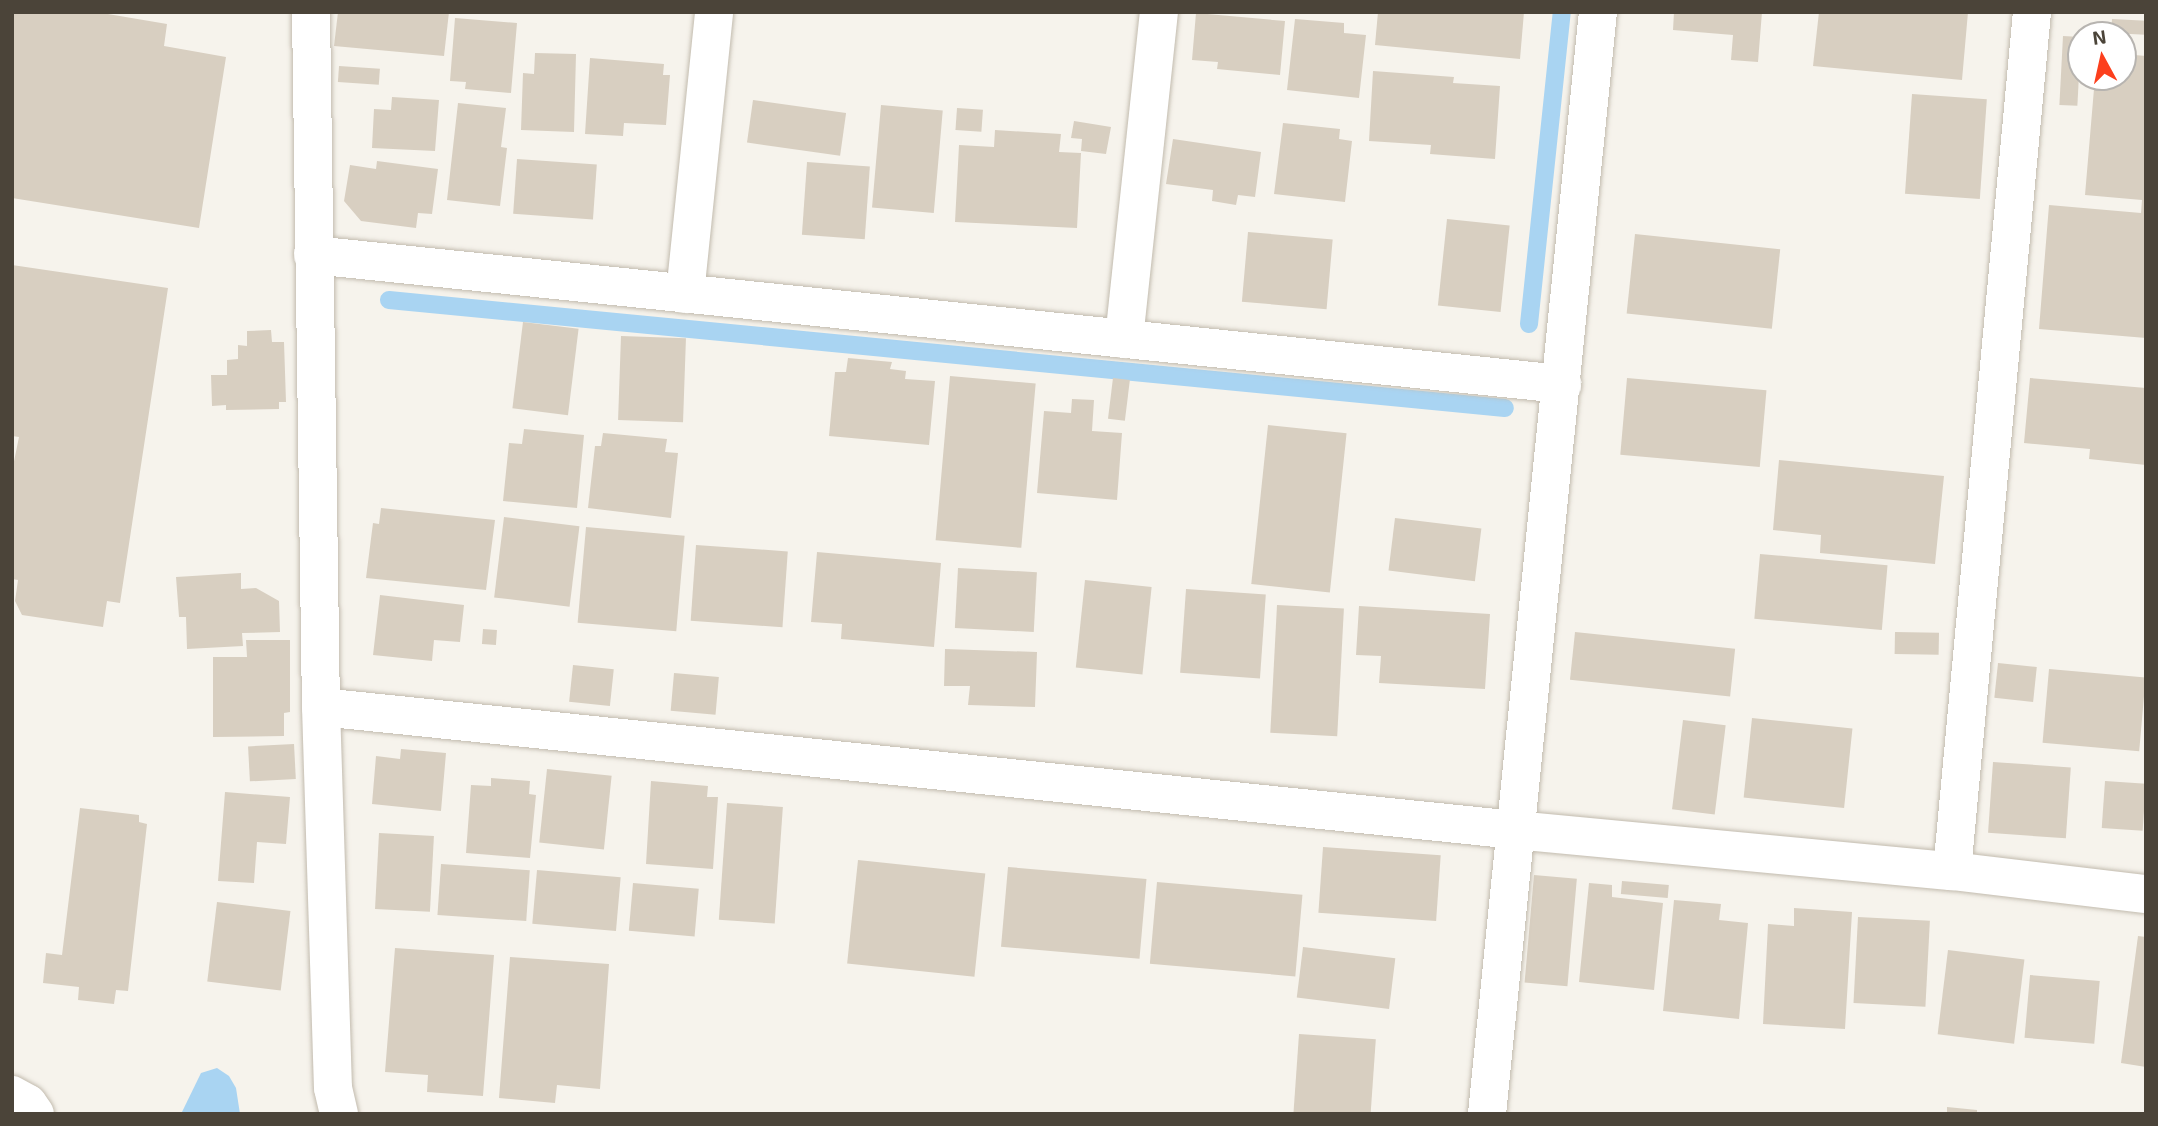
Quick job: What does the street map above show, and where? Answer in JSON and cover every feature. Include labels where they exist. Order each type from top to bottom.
[{"type":"street","points":[[311,12],[321,707],[334,1088],[339,1114]]},
{"type":"street","points":[[685,294],[714,12]]},
{"type":"street","points":[[1124,339],[1159,12]]},
{"type":"street","points":[[1487,1114],[1598,12]]},
{"type":"street","points":[[1952,871],[2032,12]]},
{"type":"street","points":[[313,255],[1562,384]]},
{"type":"street","points":[[321,707],[1515,830],[1952,871],[2146,894]]},
{"type":"street","points":[[12,1095],[28,1104],[35,1114]]},
{"type":"water","points":[[217,1068],[229,1076],[236,1088],[240,1114],[181,1114],[201,1073]]},
{"type":"building","points":[[12,12],[96,12],[167,24],[164,46],[226,57],[199,228],[12,198]]},
{"type":"building","points":[[338,12],[449,12],[444,56],[334,46]]},
{"type":"building","points":[[1378,12],[1524,12],[1520,59],[1375,45]]},
{"type":"building","points":[[1674,12],[1762,12],[1758,62],[1731,60],[1733,35],[1673,30]]},
{"type":"building","points":[[1819,12],[1968,12],[1962,80],[1813,66]]},
{"type":"building","points":[[1196,13],[1285,21],[1280,75],[1217,69],[1218,62],[1192,60]]},
{"type":"building","points":[[455,18],[517,23],[511,93],[465,89],[466,82],[450,81]]},
{"type":"building","points":[[1295,19],[1344,23],[1344,33],[1366,35],[1359,98],[1287,90]]},
{"type":"building","points":[[2112,19],[2146,21],[2145,35],[2137,34],[2137,21]]},
{"type":"building","points":[[2063,36],[2067,36],[2067,91],[2078,91],[2077,106],[2059,105]]},
{"type":"building","points":[[535,53],[576,54],[574,132],[521,130],[523,73],[534,74]]},
{"type":"building","points":[[2137,55],[2146,56],[2146,338],[2039,329],[2049,205],[2141,213],[2142,200],[2085,195],[2094,91],[2137,91]]},
{"type":"building","points":[[590,58],[664,64],[663,75],[670,75],[666,125],[624,123],[623,136],[585,134]]},
{"type":"building","points":[[339,66],[380,69],[379,85],[338,82]]},
{"type":"building","points":[[1373,71],[1454,77],[1453,83],[1500,86],[1495,159],[1430,154],[1431,145],[1369,141]]},
{"type":"building","points":[[1912,94],[1987,99],[1980,199],[1905,194]]},
{"type":"building","points":[[392,97],[439,100],[435,151],[372,148],[374,109],[391,110]]},
{"type":"building","points":[[753,100],[846,113],[840,156],[747,143]]},
{"type":"building","points":[[458,103],[506,108],[501,147],[507,148],[500,206],[447,200]]},
{"type":"building","points":[[881,105],[943,110],[934,213],[872,208]]},
{"type":"building","points":[[957,108],[983,110],[981,132],[955,130]]},
{"type":"building","points":[[1074,121],[1111,127],[1106,154],[1081,151],[1082,139],[1071,138]]},
{"type":"building","points":[[1283,123],[1340,129],[1339,139],[1352,141],[1345,202],[1274,194]]},
{"type":"building","points":[[995,130],[1061,134],[1059,152],[1081,153],[1077,228],[955,222],[959,145],[994,147]]},
{"type":"building","points":[[1173,139],[1261,152],[1255,197],[1238,195],[1236,205],[1212,201],[1213,190],[1166,184]]},
{"type":"building","points":[[517,159],[597,165],[593,219],[513,214]]},
{"type":"building","points":[[377,161],[438,169],[432,214],[418,213],[416,228],[361,221],[344,201],[350,165],[376,169]]},
{"type":"building","points":[[807,162],[870,166],[865,239],[802,235]]},
{"type":"building","points":[[1447,219],[1510,226],[1501,312],[1438,306]]},
{"type":"building","points":[[1248,232],[1333,239],[1327,309],[1242,302]]},
{"type":"building","points":[[1635,234],[1780,249],[1772,329],[1627,314]]},
{"type":"building","points":[[12,265],[168,288],[120,603],[107,601],[103,627],[22,615],[15,601],[18,580],[12,579],[12,471],[19,437],[12,436]]},
{"type":"building","points":[[523,322],[579,329],[568,415],[512,408]]},
{"type":"building","points":[[271,330],[272,342],[284,342],[286,402],[279,402],[279,409],[226,410],[226,405],[212,406],[211,375],[227,375],[227,360],[238,359],[238,345],[247,346],[247,331]]},
{"type":"building","points":[[621,336],[686,338],[683,422],[618,420]]},
{"type":"building","points":[[848,358],[892,362],[890,369],[906,371],[905,379],[935,381],[929,445],[829,436],[835,372],[846,372]]},
{"type":"building","points":[[950,376],[1036,383],[1021,548],[936,540]]},
{"type":"building","points":[[1113,378],[1130,380],[1125,421],[1108,419]]},
{"type":"building","points":[[1627,378],[1766,390],[1760,467],[1620,455]]},
{"type":"building","points":[[2030,378],[2146,388],[2146,465],[2089,459],[2090,449],[2024,443]]},
{"type":"building","points":[[1072,399],[1094,400],[1092,431],[1122,433],[1117,500],[1037,493],[1044,411],[1071,413]]},
{"type":"building","points":[[1268,425],[1347,433],[1330,592],[1251,584]]},
{"type":"building","points":[[524,429],[584,435],[577,508],[503,501],[509,443],[522,444]]},
{"type":"building","points":[[603,433],[667,439],[665,452],[678,453],[671,518],[588,508],[595,446],[601,446]]},
{"type":"building","points":[[1779,460],[1944,476],[1935,564],[1820,553],[1821,535],[1773,530]]},
{"type":"building","points":[[381,508],[495,520],[486,590],[366,578],[373,523],[379,524]]},
{"type":"building","points":[[504,517],[579,526],[570,607],[494,597]]},
{"type":"building","points":[[1395,518],[1481,529],[1475,581],[1389,571]]},
{"type":"building","points":[[586,527],[685,536],[676,631],[578,623]]},
{"type":"building","points":[[696,545],[788,551],[782,627],[691,621]]},
{"type":"building","points":[[817,552],[941,563],[934,647],[841,639],[842,624],[811,622]]},
{"type":"building","points":[[1760,554],[1888,565],[1882,630],[1754,619]]},
{"type":"building","points":[[958,568],[1037,572],[1034,632],[955,628]]},
{"type":"building","points":[[241,573],[241,589],[256,588],[279,601],[280,632],[242,633],[243,646],[187,649],[186,617],[179,617],[176,577]]},
{"type":"building","points":[[1085,580],[1152,587],[1142,675],[1076,668]]},
{"type":"building","points":[[1186,589],[1266,595],[1260,678],[1180,673]]},
{"type":"building","points":[[380,595],[464,605],[460,642],[434,640],[432,661],[373,655]]},
{"type":"building","points":[[1277,605],[1344,609],[1337,736],[1270,733]]},
{"type":"building","points":[[1359,606],[1490,614],[1485,689],[1379,683],[1381,656],[1356,655]]},
{"type":"building","points":[[483,629],[497,630],[496,645],[482,644]]},
{"type":"building","points":[[1575,632],[1735,649],[1730,697],[1570,680]]},
{"type":"building","points":[[1895,632],[1939,633],[1939,655],[1895,654]]},
{"type":"building","points":[[246,640],[290,640],[290,712],[284,713],[284,736],[213,737],[213,657],[247,657]]},
{"type":"building","points":[[945,649],[1037,652],[1035,707],[968,705],[970,686],[944,686]]},
{"type":"building","points":[[1998,663],[2037,667],[2033,702],[1994,698]]},
{"type":"building","points":[[573,665],[614,669],[610,706],[569,702]]},
{"type":"building","points":[[2049,669],[2146,677],[2139,751],[2043,743]]},
{"type":"building","points":[[674,673],[719,677],[716,715],[671,711]]},
{"type":"building","points":[[1752,718],[1852,729],[1844,808],[1744,798]]},
{"type":"building","points":[[1683,720],[1726,725],[1715,815],[1672,809]]},
{"type":"building","points":[[294,744],[296,779],[250,781],[248,746]]},
{"type":"building","points":[[401,749],[446,753],[441,811],[372,804],[376,756],[400,759]]},
{"type":"building","points":[[1993,762],[2071,767],[2066,838],[1988,833]]},
{"type":"building","points":[[547,769],[612,776],[604,849],[539,843]]},
{"type":"building","points":[[491,778],[530,781],[529,794],[536,795],[530,858],[466,853],[471,785],[491,786]]},
{"type":"building","points":[[651,781],[708,786],[707,797],[718,797],[713,869],[646,864]]},
{"type":"building","points":[[2105,781],[2146,784],[2143,831],[2102,828]]},
{"type":"building","points":[[225,792],[290,797],[286,844],[257,842],[254,883],[218,881]]},
{"type":"building","points":[[727,803],[783,807],[775,924],[719,920]]},
{"type":"building","points":[[80,808],[139,815],[139,822],[147,824],[128,991],[116,990],[114,1004],[78,1000],[79,987],[43,983],[46,953],[62,955]]},
{"type":"building","points":[[379,833],[434,836],[430,912],[375,909]]},
{"type":"building","points":[[1323,847],[1441,855],[1436,921],[1318,913]]},
{"type":"building","points":[[858,860],[985,873],[974,977],[847,963]]},
{"type":"building","points":[[441,864],[530,870],[526,921],[437,915]]},
{"type":"building","points":[[1008,867],[1146,879],[1139,959],[1001,947]]},
{"type":"building","points":[[537,870],[621,877],[616,931],[532,924]]},
{"type":"building","points":[[1534,875],[1577,879],[1567,986],[1525,983]]},
{"type":"building","points":[[1622,881],[1669,885],[1668,898],[1621,894]]},
{"type":"building","points":[[1157,882],[1302,895],[1295,976],[1150,964]]},
{"type":"building","points":[[633,883],[699,889],[695,937],[629,931]]},
{"type":"building","points":[[1589,883],[1612,885],[1612,897],[1663,903],[1654,990],[1579,982]]},
{"type":"building","points":[[1674,900],[1721,904],[1719,920],[1748,923],[1739,1019],[1663,1011]]},
{"type":"building","points":[[217,902],[290,911],[281,990],[207,981]]},
{"type":"building","points":[[1794,908],[1852,912],[1845,1029],[1763,1024],[1768,924],[1794,926]]},
{"type":"building","points":[[1858,917],[1930,921],[1925,1007],[1853,1003]]},
{"type":"building","points":[[2138,936],[2146,937],[2146,1067],[2121,1063]]},
{"type":"building","points":[[1303,947],[1395,958],[1389,1009],[1297,998]]},
{"type":"building","points":[[395,948],[494,955],[483,1096],[427,1092],[428,1075],[385,1072]]},
{"type":"building","points":[[1948,950],[2024,959],[2014,1044],[1938,1034]]},
{"type":"building","points":[[510,957],[609,964],[600,1089],[557,1085],[555,1103],[499,1098]]},
{"type":"building","points":[[2030,975],[2100,981],[2094,1044],[2025,1038]]},
{"type":"building","points":[[1299,1034],[1376,1039],[1371,1114],[1293,1114]]},
{"type":"building","points":[[1947,1107],[1977,1110],[1977,1114],[1947,1114]]},
{"type":"waterway","points":[[1529,324],[1562,12]]},
{"type":"waterway","points":[[389,300],[1505,408]]}]
